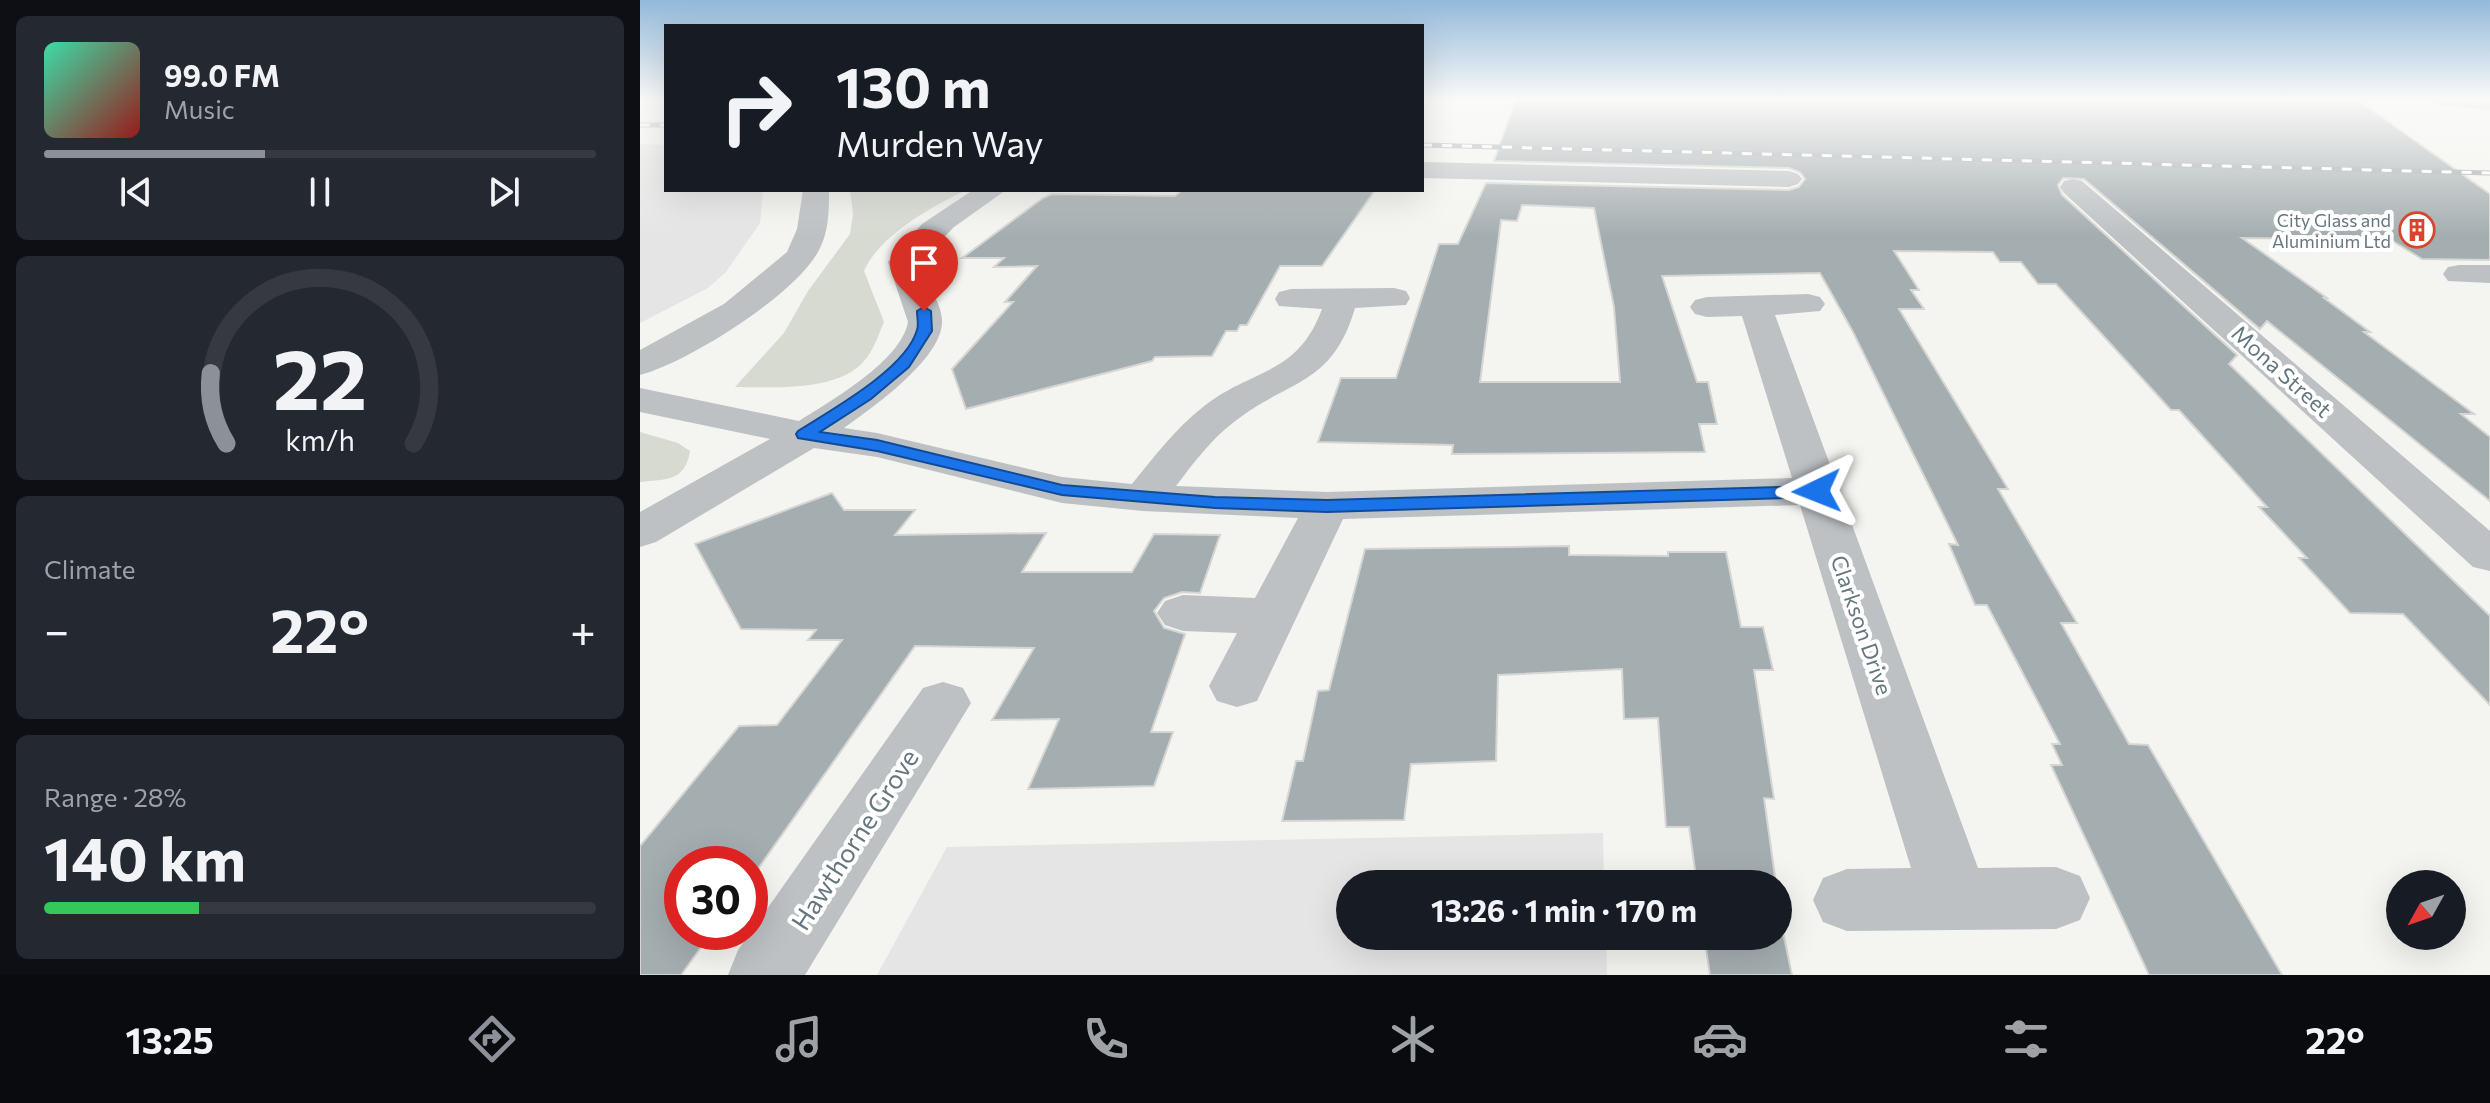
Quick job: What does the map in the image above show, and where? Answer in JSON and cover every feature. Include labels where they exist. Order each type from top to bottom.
[{"type":"street","points":[[1424,170],[1720,184],[1789,179]]},
{"type":"street","name":"Mona Street","points":[[2073,187],[2490,556]]},
{"type":"street","points":[[640,364],[734,314],[776,280],[804,251],[815,211],[816,192]]},
{"type":"street","points":[[640,532],[866,396],[903,363],[925,331],[924,311],[904,275],[903,262],[920,239],[990,192]]},
{"type":"street","points":[[1143,498],[1189,443],[1219,414],[1295,372],[1311,359],[1325,342],[1342,298]]},
{"type":"street","points":[[1291,299],[1394,298]]},
{"type":"street","name":"Clarkson Drive","points":[[1808,304],[1731,306],[1817,491],[1955,899]]},
{"type":"street","points":[[640,400],[804,434],[877,445],[1062,490],[1143,498],[1327,506],[1817,491]]},
{"type":"street","points":[[1237,686],[1327,506]]},
{"type":"street","points":[[1183,613],[1272,617]]},
{"type":"street","name":"Hawthorne Grove","points":[[764,975],[943,703]]},
{"type":"street","points":[[1847,900],[2056,898]]},
{"type":"shaded area","points":[[640,144],[664,145],[664,192],[763,192],[760,223],[726,272],[708,288],[640,323]]},
{"type":"shaded area","points":[[850,192],[963,192],[908,223],[871,258],[864,271],[884,322],[870,352],[853,371],[822,383],[804,386],[735,387],[784,333],[808,291],[850,234],[853,214]]},
{"type":"shaded area","points":[[640,432],[678,443],[690,451],[679,474],[640,482]]},
{"type":"shaded area","points":[[1603,833],[1604,870],[1336,870],[1336,950],[1606,950],[1607,975],[877,975],[947,847]]},
{"type":"building","points":[[1500,144],[2420,144],[2490,194],[2490,260],[2422,259],[2391,240],[2242,238],[2327,298],[2324,298],[2370,332],[2364,332],[2474,414],[2461,414],[2490,437],[2490,501],[2267,321],[2260,329],[2084,179],[2063,178],[2058,185],[2062,195],[2237,355],[2229,364],[2490,616],[2490,705],[2403,614],[2350,613],[2299,558],[2307,558],[2259,507],[2267,507],[2179,410],[2171,410],[2056,284],[2038,284],[2021,262],[2000,262],[1993,252],[1894,251],[1919,290],[1911,290],[1924,309],[1899,309],[2008,489],[1998,489],[2077,623],[2061,623],[2129,744],[2148,745],[2282,975],[2149,975],[2051,765],[2062,765],[2052,744],[2060,744],[1987,605],[1975,605],[1949,544],[1958,545],[1853,332],[1820,273],[1662,276],[1697,382],[1708,382],[1717,424],[1699,424],[1705,452],[1452,454],[1453,445],[1318,442],[1341,378],[1396,378],[1439,244],[1458,244],[1486,183],[1789,190],[1799,187],[1805,179],[1800,172],[1789,168],[1494,161]],"holes":[[[1522,205],[1594,208],[1614,307],[1620,382],[1480,382],[1501,220],[1517,221]]]},
{"type":"building","points":[[1180,192],[1374,192],[1322,266],[1280,266],[1247,325],[1240,325],[1237,331],[1226,331],[1212,356],[1155,357],[1152,361],[966,409],[952,369],[1013,302],[1005,302],[1037,266],[994,267],[1004,258],[962,258],[1052,194],[1175,196]]},
{"type":"building","points":[[832,493],[844,510],[915,510],[895,535],[1046,533],[1022,572],[1132,572],[1154,534],[1220,535],[1200,593],[1182,592],[1164,598],[1154,611],[1164,628],[1185,634],[1151,732],[1173,732],[1154,786],[1028,789],[1059,719],[992,720],[1034,648],[915,646],[768,854],[768,846],[664,846],[664,950],[699,950],[681,975],[640,975],[640,846],[739,726],[777,725],[842,640],[808,640],[816,630],[741,629],[695,544]]},
{"type":"building","points":[[1569,546],[1569,555],[1668,556],[1668,552],[1726,552],[1741,627],[1763,627],[1773,670],[1754,670],[1774,799],[1764,798],[1774,870],[1695,870],[1689,827],[1666,827],[1658,718],[1624,719],[1622,669],[1498,675],[1496,761],[1411,764],[1404,820],[1282,821],[1296,761],[1303,761],[1318,691],[1329,690],[1365,549]]},
{"type":"building","points":[[1706,950],[1787,950],[1792,975],[1710,975]]},
{"type":"railway","points":[[1424,145],[2490,173]]},
{"type":"place","name":"City Glass and Aluminium Ltd","points":[[2417,230]]},
{"type":"route","points":[[924,311],[925,331],[903,363],[866,396],[804,434],[877,445],[1062,490],[1215,503],[1327,506],[1817,491]]}]
